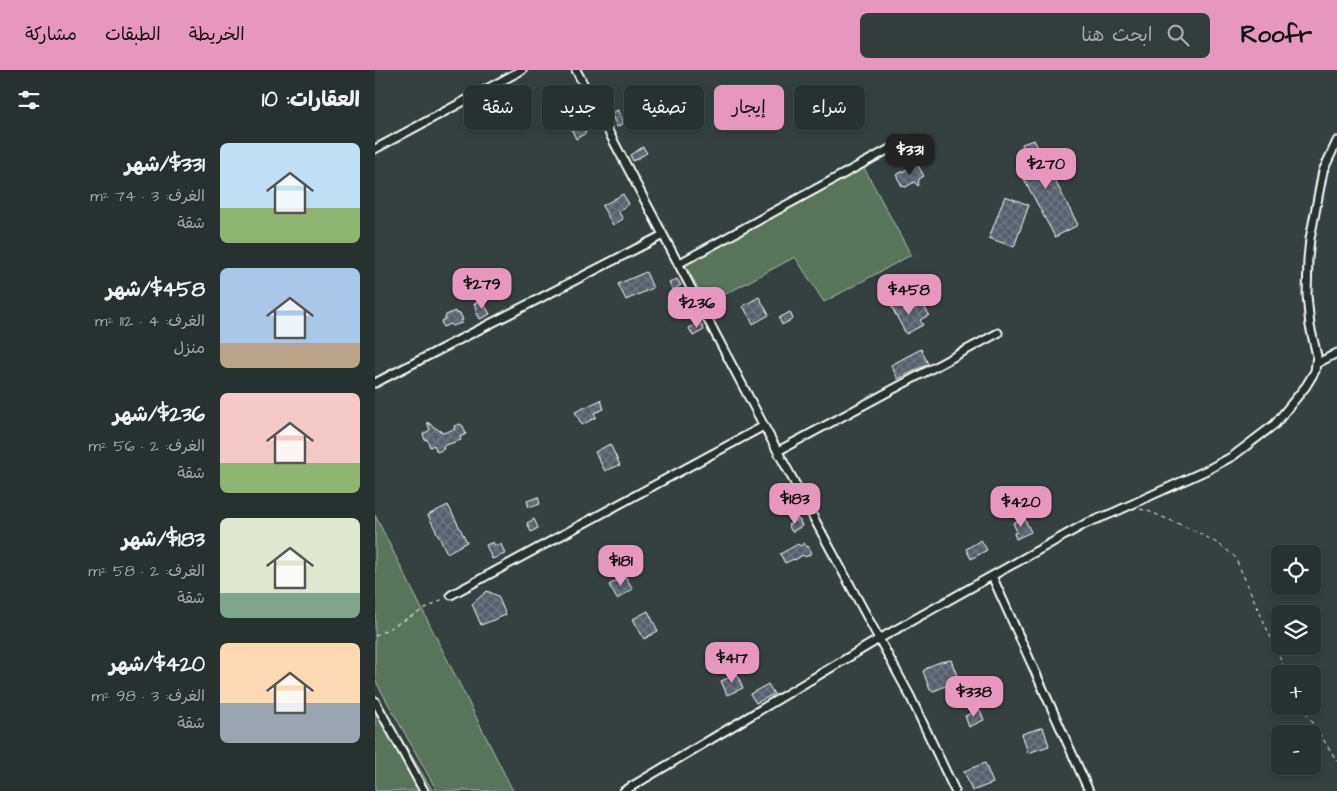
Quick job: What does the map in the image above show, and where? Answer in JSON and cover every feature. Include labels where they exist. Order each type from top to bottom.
[{"type":"street","points":[[375,149],[522,70]]},
{"type":"street","points":[[576,70],[764,426],[910,696],[955,791]]},
{"type":"street","points":[[678,264],[906,140]]},
{"type":"street","points":[[624,791],[879,639],[1085,524],[1223,462],[1275,424],[1300,395],[1315,371],[1316,350],[1308,310],[1308,259],[1323,171],[1337,140]]},
{"type":"street","points":[[375,383],[663,235]]},
{"type":"street","points":[[778,451],[998,333]]},
{"type":"street","points":[[1316,364],[1337,353]]},
{"type":"street","points":[[451,595],[764,426]]},
{"type":"street","points":[[992,576],[1089,791]]},
{"type":"street","points":[[375,701],[425,791]]},
{"type":"path","points":[[1127,506],[1148,511],[1213,540],[1226,548],[1235,557],[1283,665]]},
{"type":"path","points":[[375,636],[451,595]]},
{"type":"path","points":[[1307,715],[1337,761]]},
{"type":"green space","points":[[862,164],[911,255],[824,302],[795,257],[707,304],[683,261]]},
{"type":"green space","points":[[375,515],[513,791],[437,791],[375,680]]},
{"type":"green space","points":[[375,696],[433,791],[375,791]]},
{"type":"building","points":[[618,110],[624,123],[617,127],[614,120],[614,112]]},
{"type":"building","points":[[572,130],[584,130],[586,133],[576,139]]},
{"type":"building","points":[[1034,140],[1078,225],[1055,237],[1016,164],[1027,158],[1022,144]]},
{"type":"building","points":[[643,147],[647,153],[633,161],[630,155]]},
{"type":"building","points":[[917,164],[924,176],[919,179],[918,186],[914,182],[906,187],[902,186],[896,175]]},
{"type":"building","points":[[623,194],[629,204],[618,211],[623,219],[613,225],[602,206]]},
{"type":"building","points":[[1005,196],[1029,205],[1014,247],[989,238]]},
{"type":"building","points":[[646,272],[653,288],[626,300],[618,284]]},
{"type":"building","points":[[677,279],[681,285],[673,290],[669,283]]},
{"type":"building","points":[[759,297],[769,315],[753,324],[743,306]]},
{"type":"building","points":[[898,298],[906,313],[923,304],[929,315],[920,320],[923,325],[906,334],[889,302]]},
{"type":"building","points":[[482,300],[490,314],[480,319],[474,304]]},
{"type":"building","points":[[455,311],[456,314],[460,313],[463,320],[461,320],[462,323],[443,327],[441,321],[445,319],[446,315]]},
{"type":"building","points":[[790,312],[793,319],[782,325],[779,318]]},
{"type":"building","points":[[700,322],[704,330],[693,336],[689,328]]},
{"type":"building","points":[[921,349],[928,364],[898,379],[891,365]]},
{"type":"building","points":[[601,400],[604,409],[594,413],[596,417],[582,425],[575,412]]},
{"type":"building","points":[[427,422],[443,433],[455,429],[454,426],[460,424],[463,426],[466,434],[460,437],[461,440],[443,446],[444,449],[437,452],[434,445],[430,447],[423,434],[430,430]]},
{"type":"building","points":[[610,444],[620,465],[605,471],[595,452]]},
{"type":"building","points":[[538,497],[540,504],[529,508],[527,501]]},
{"type":"building","points":[[448,505],[467,542],[447,553],[428,515]]},
{"type":"building","points":[[1024,518],[1031,532],[1016,539],[1014,533],[1017,532],[1013,523]]},
{"type":"building","points":[[534,519],[538,528],[531,532],[527,523]]},
{"type":"building","points":[[799,519],[802,526],[792,532],[788,525]]},
{"type":"building","points":[[981,540],[987,550],[971,559],[966,549]]},
{"type":"building","points":[[493,542],[495,546],[501,544],[505,554],[492,559],[486,545]]},
{"type":"building","points":[[804,543],[812,553],[785,563],[780,554],[798,544],[800,546]]},
{"type":"building","points":[[625,576],[633,589],[617,599],[609,585]]},
{"type":"building","points":[[487,591],[498,596],[506,615],[481,625],[472,604]]},
{"type":"building","points":[[648,611],[658,631],[644,639],[633,619]]},
{"type":"building","points":[[742,660],[746,668],[740,671],[736,663]]},
{"type":"building","points":[[951,660],[958,678],[956,684],[954,682],[934,691],[930,690],[923,671],[940,662]]},
{"type":"building","points":[[737,674],[743,688],[727,695],[721,681]]},
{"type":"building","points":[[768,684],[774,694],[756,703],[750,694]]},
{"type":"building","points":[[980,710],[984,720],[969,727],[965,716]]},
{"type":"building","points":[[1043,727],[1049,746],[1028,753],[1022,734]]},
{"type":"building","points":[[985,763],[993,783],[972,791],[964,771]]}]
